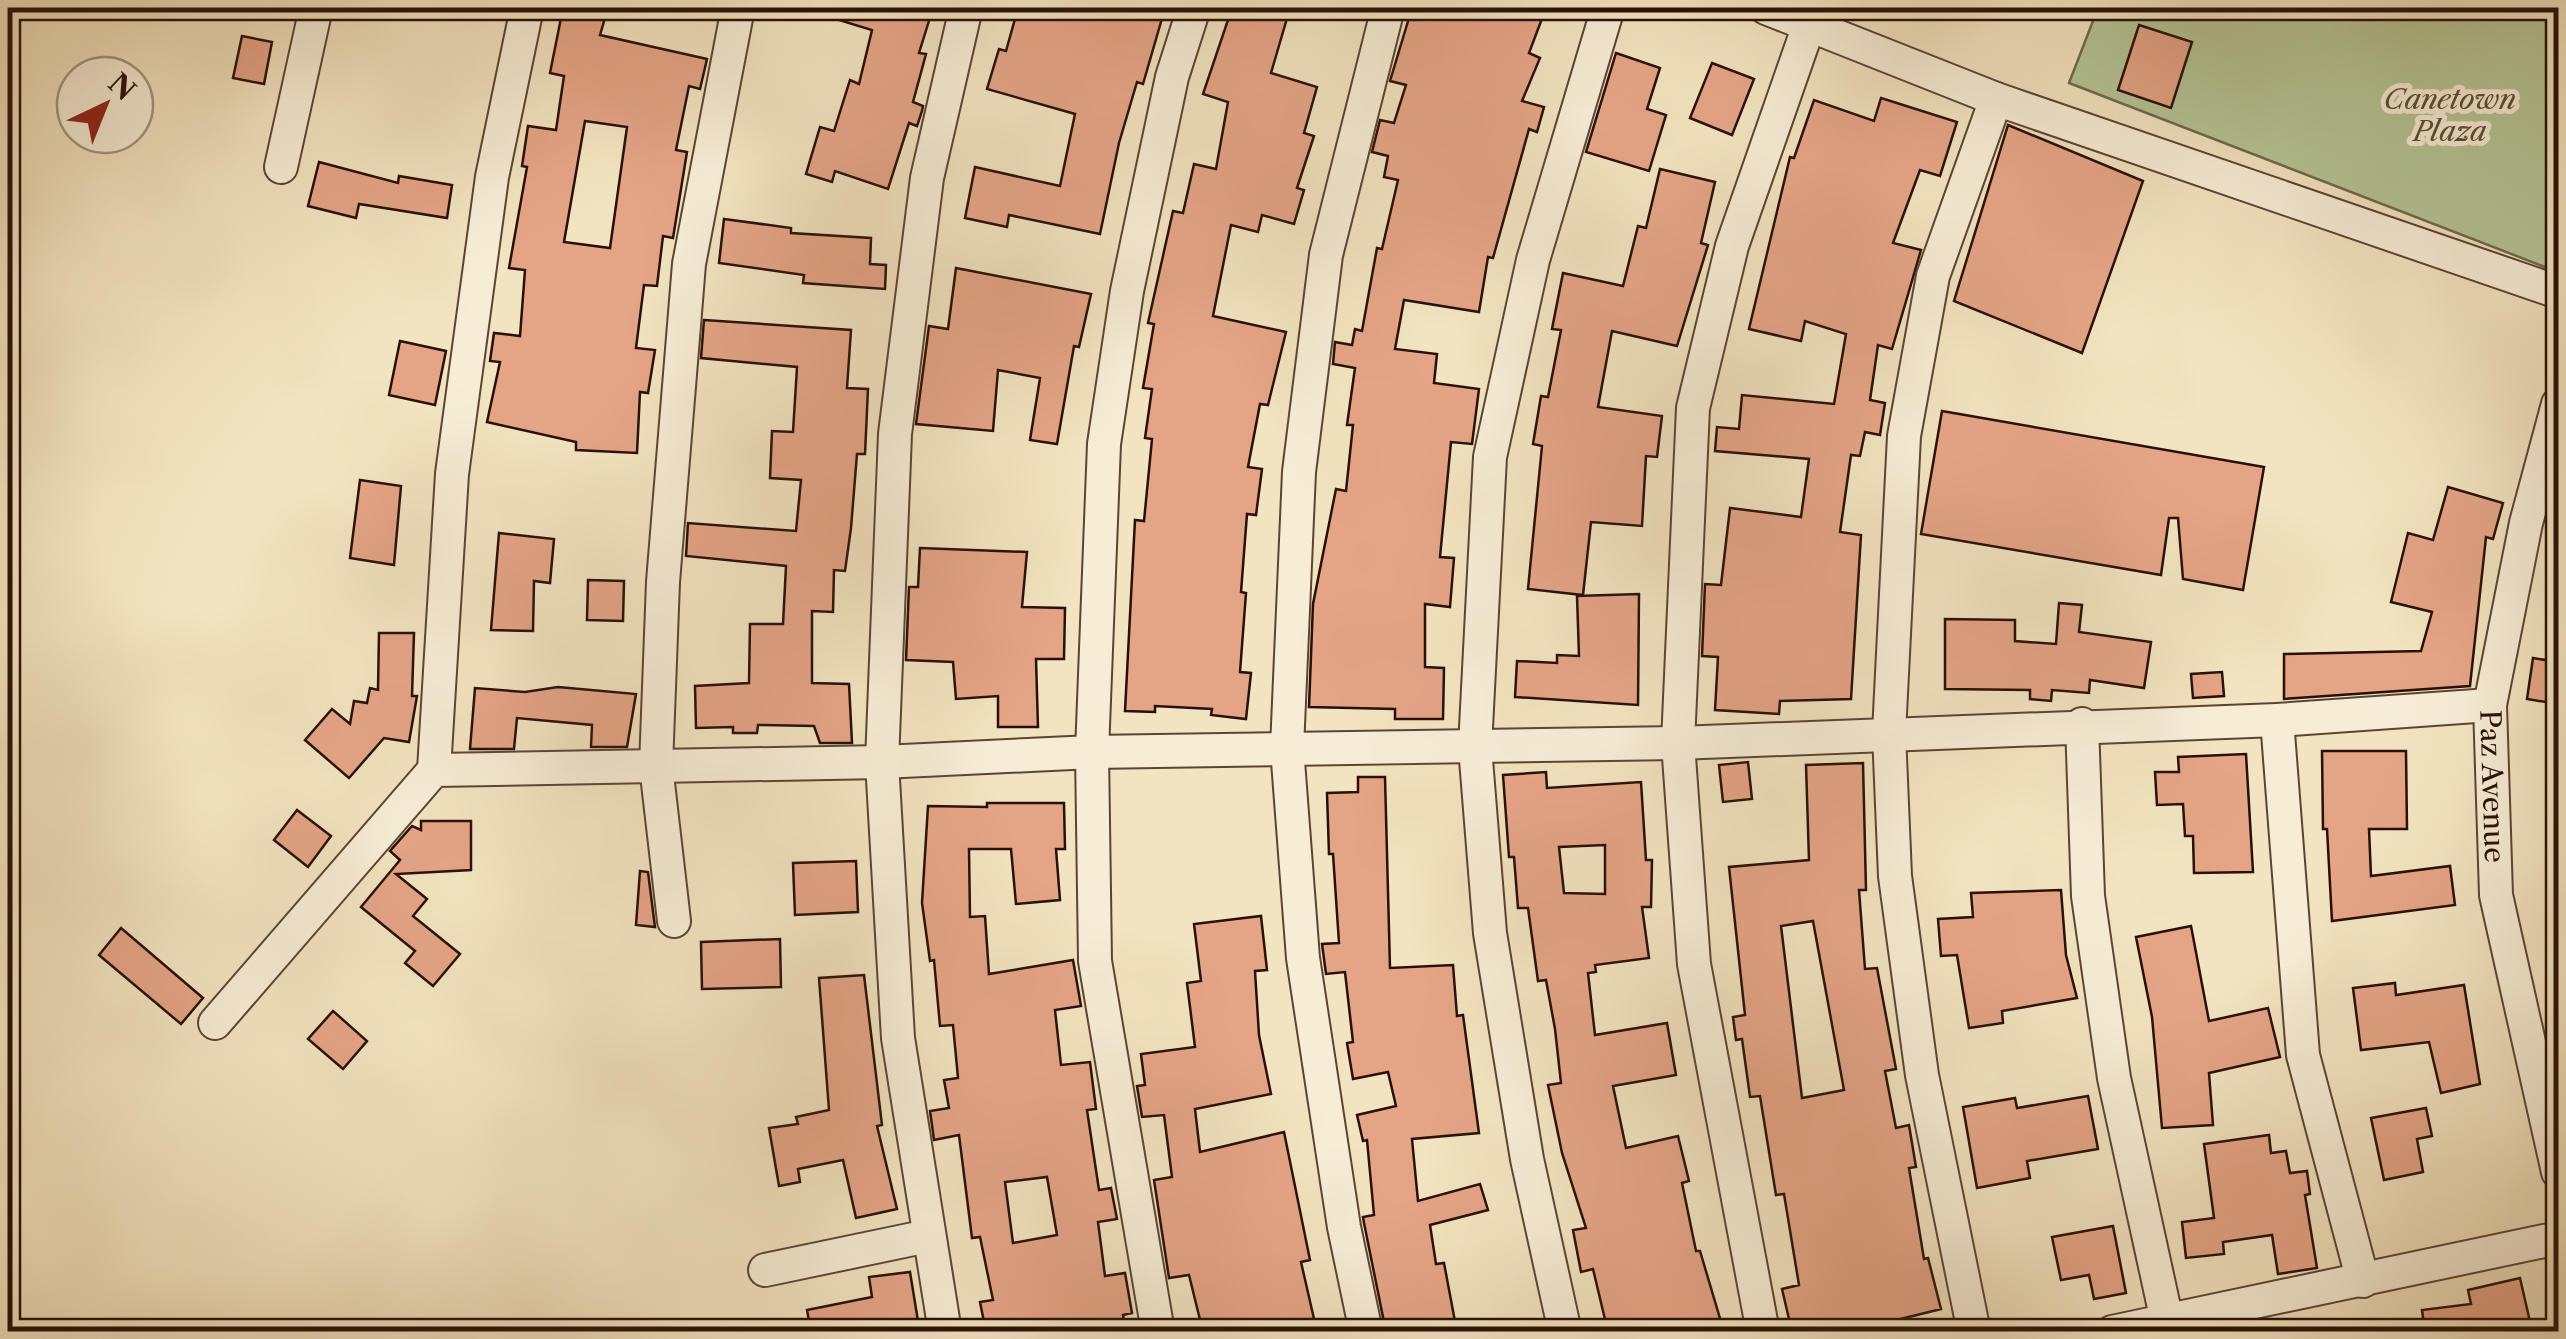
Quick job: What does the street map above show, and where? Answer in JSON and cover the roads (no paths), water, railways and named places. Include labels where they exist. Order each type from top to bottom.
[{"type":"street","points":[[281,167],[316,8]]},
{"type":"street","points":[[215,1023],[434,770],[452,474],[492,177],[527,8]]},
{"type":"street","points":[[674,921],[656,766],[664,582],[690,264],[738,8]]},
{"type":"street","points":[[945,1332],[898,1038],[882,762],[895,434],[927,178],[966,8]]},
{"type":"street","points":[[1158,1332],[1095,961],[1092,752],[1104,444],[1127,291],[1172,76],[1194,8]]},
{"type":"street","points":[[1366,1332],[1344,1227],[1303,958],[1286,748],[1299,472],[1326,255],[1388,8]]},
{"type":"street","points":[[1566,1332],[1526,1159],[1490,933],[1475,747],[1490,458],[1533,260],[1608,8]]},
{"type":"street","points":[[1766,8],[1996,99],[2558,292]]},
{"type":"street","points":[[1763,1332],[1694,964],[1678,742],[1693,408],[1732,246],[1809,25]]},
{"type":"street","points":[[1974,1332],[1922,1075],[1894,876],[1889,733],[1904,436],[1933,276],[1996,99]]},
{"type":"street","name":"Paz Avenue","points":[[2558,404],[2526,523],[2490,705],[2496,895],[2558,1172]]},
{"type":"street","points":[[434,770],[882,762],[1092,752],[1678,742],[2082,724],[2277,720],[2490,705]]},
{"type":"street","points":[[2277,720],[2303,1054],[2364,1282]]},
{"type":"street","points":[[2082,724],[2088,896],[2109,1042],[2167,1321]]},
{"type":"street","points":[[764,1270],[928,1236]]},
{"type":"street","points":[[2112,1332],[2364,1282],[2558,1238]]},
{"type":"park label","name":"Canetown Plaza","points":[[2450,115]]}]
